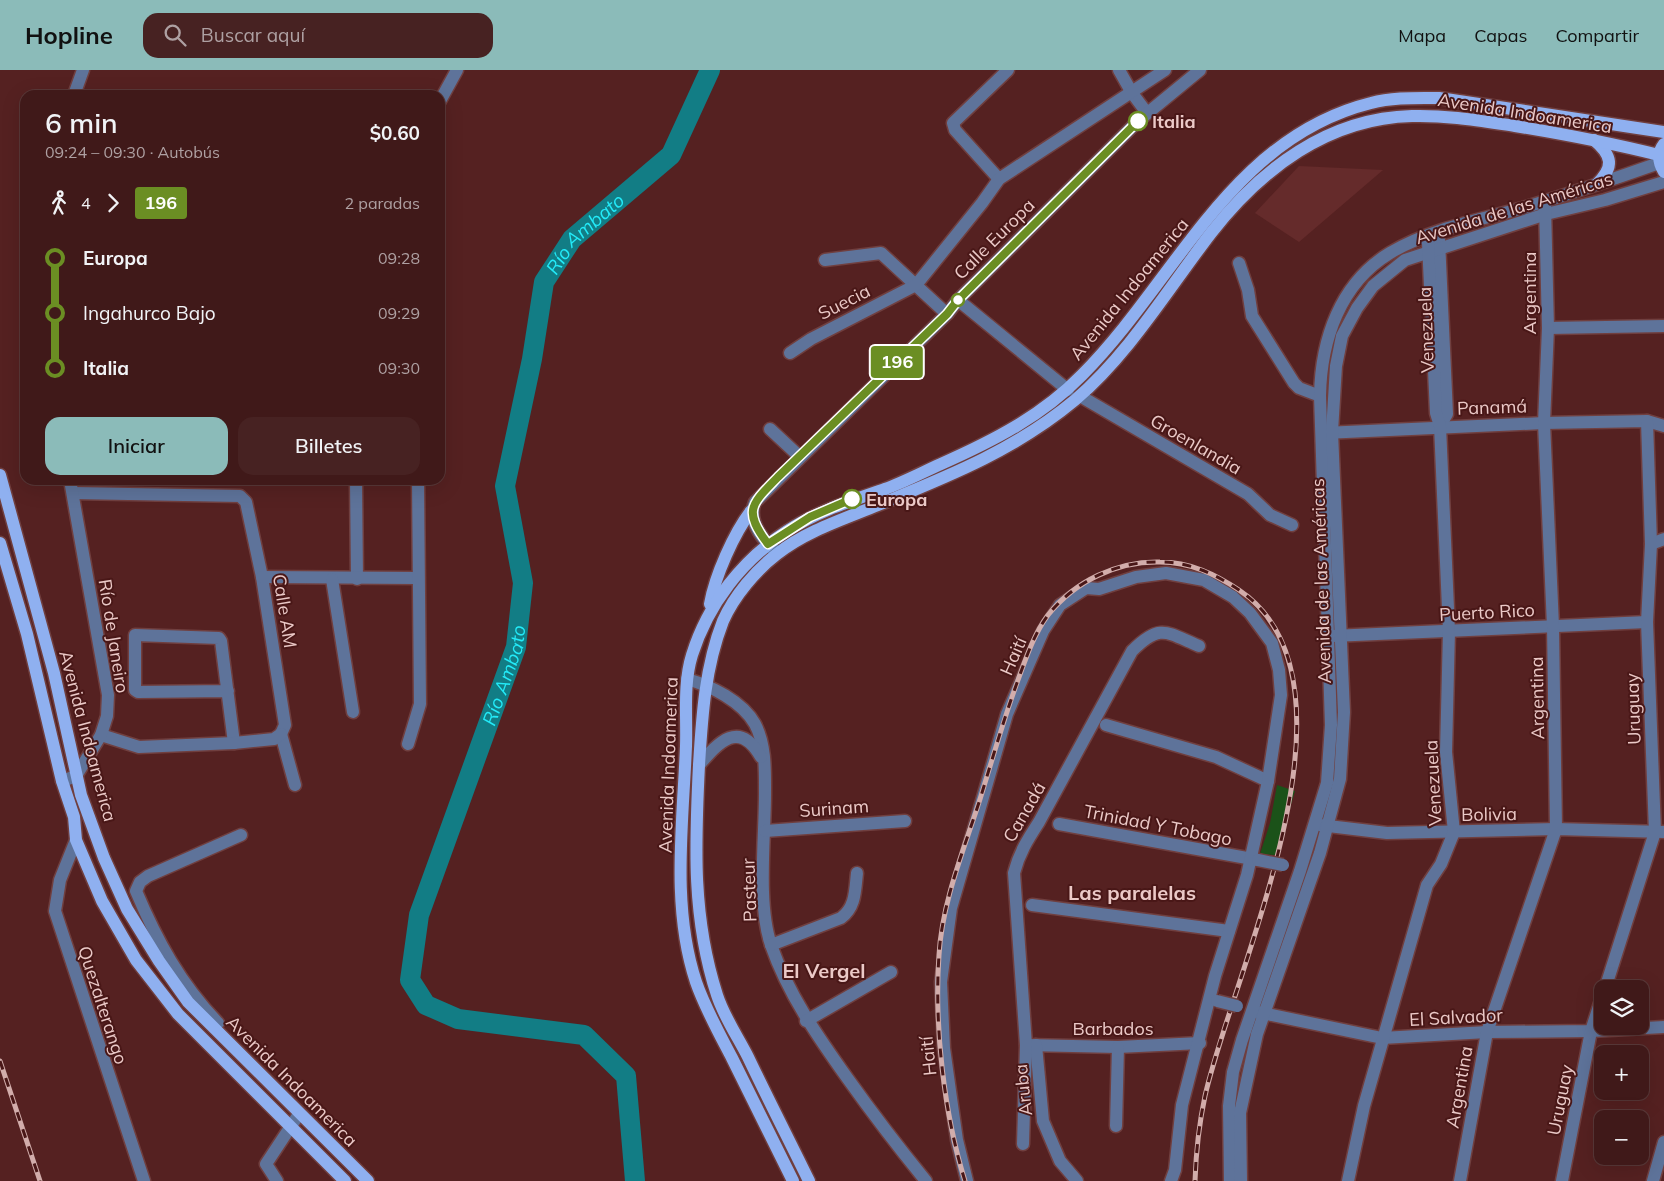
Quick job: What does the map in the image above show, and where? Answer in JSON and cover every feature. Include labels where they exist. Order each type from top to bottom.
[{"type":"main road","name":"Avenida Indoamerica","points":[[793,1181],[715,1024],[696,981],[685,932],[681,887],[687,679],[692,657],[710,613],[718,598],[736,575],[768,544],[810,517],[852,499],[888,488],[982,446],[1030,420],[1068,390],[1094,364],[1138,311],[1204,222],[1250,169],[1283,142],[1337,114],[1371,102],[1406,98],[1439,98],[1664,132]]},
{"type":"main road","name":"Avenida Indoamerica","points":[[809,1181],[718,997],[697,909],[694,854],[705,684],[724,619],[753,577],[778,553],[815,532],[978,464],[1054,417],[1080,396],[1120,355],[1231,208],[1274,167],[1313,143],[1349,126],[1377,119],[1412,116],[1460,117],[1592,139],[1662,158]]},
{"type":"main road","points":[[1592,139],[1604,149],[1609,161],[1608,173],[1597,184]]},
{"type":"main road","name":"Avenida Indoamerica","points":[[0,475],[54,673],[76,776],[104,858],[127,909],[188,1002],[368,1181]]},
{"type":"main road","points":[[710,613],[713,590],[743,522],[751,511]]},
{"type":"main road","name":"Avenida Indoamerica","points":[[0,543],[27,634],[62,781],[74,817],[76,840],[102,901],[136,960],[178,1014],[345,1181]]},
{"type":"street","points":[[76,90],[83,70]]},
{"type":"street","points":[[445,92],[457,70]]},
{"type":"street","points":[[999,179],[955,130],[952,124],[1008,70]]},
{"type":"street","points":[[1119,70],[1147,113]]},
{"type":"street","points":[[916,285],[999,179],[1165,70]]},
{"type":"street","name":"Calle Europa","points":[[751,511],[755,502],[799,456],[947,314],[958,300],[1147,113],[1200,70]]},
{"type":"street","name":"Avenida Indoamerica","points":[[1597,184],[1662,158]]},
{"type":"street","name":"Avenida de las Américas","points":[[1230,1181],[1229,1106],[1233,1072],[1258,1012],[1322,825],[1340,779],[1344,712],[1334,636],[1327,432],[1320,396],[1321,366],[1329,331],[1344,300],[1374,264],[1390,252],[1433,234],[1546,208],[1605,200],[1664,182]]},
{"type":"street","name":"Avenida de las Américas","points":[[1327,432],[1342,336],[1358,308],[1387,273],[1405,260],[1546,208],[1597,184]]},
{"type":"street","name":"Argentina","points":[[1460,1181],[1486,1032],[1556,829],[1553,626],[1544,423],[1548,328],[1546,208]]},
{"type":"street","name":"Venezuela","points":[[1348,1181],[1364,1106],[1382,1038],[1427,885],[1441,864],[1454,832],[1446,752],[1449,631],[1440,426],[1436,413],[1433,234]]},
{"type":"street","points":[[825,260],[881,253],[947,314]]},
{"type":"street","points":[[1239,264],[1248,290],[1252,316],[1294,383],[1300,388],[1320,396]]},
{"type":"street","name":"Suecia","points":[[790,353],[811,339],[916,285]]},
{"type":"street","points":[[958,300],[1068,390]]},
{"type":"street","points":[[1548,328],[1664,326]]},
{"type":"street","name":"Groenlandia","points":[[1080,396],[1248,494],[1270,515],[1292,525]]},
{"type":"street","name":"Panamá","points":[[1327,432],[1440,426],[1647,421],[1664,426]]},
{"type":"street","name":"Uruguay","points":[[1608,980],[1659,832],[1647,622],[1651,544],[1647,421]]},
{"type":"street","points":[[770,428],[799,456]]},
{"type":"street","name":"Río de Janeiro","points":[[71,485],[108,695],[107,716],[101,736],[76,776]]},
{"type":"street","points":[[356,485],[357,579]]},
{"type":"street","points":[[408,744],[420,704],[417,578],[418,485]]},
{"type":"street","name":"Calle AM","points":[[73,493],[240,496],[246,502],[262,577],[285,725],[281,734],[295,785]]},
{"type":"street","points":[[751,511],[754,521],[768,544],[778,553]]},
{"type":"street","points":[[1651,544],[1664,539]]},
{"type":"street","name":"Haití","points":[[967,1181],[957,1140],[944,1048],[941,982],[945,937],[960,870],[1007,714],[1043,631],[1060,605],[1086,588],[1099,589],[1136,577],[1166,573],[1204,580],[1232,596],[1250,614],[1272,643],[1279,670],[1281,695],[1254,860],[1229,931]]},
{"type":"street","points":[[262,577],[332,579],[417,578]]},
{"type":"street","points":[[332,579],[353,712]]},
{"type":"street","name":"Puerto Rico","points":[[1334,636],[1647,622]]},
{"type":"street","name":"Canadá","points":[[1022,1144],[1031,1045],[1014,873],[1022,846],[1039,822],[1132,651],[1148,635],[1158,632],[1169,634],[1199,646]]},
{"type":"street","points":[[228,692],[138,692],[135,690],[134,635],[219,638],[221,641],[228,692],[234,743]]},
{"type":"street","name":"Pasteur","points":[[687,679],[705,684],[737,704],[754,722],[760,737],[765,764],[764,910],[771,945],[806,1021],[891,1138],[926,1181]]},
{"type":"street","points":[[1106,725],[1216,758],[1268,781]]},
{"type":"street","points":[[101,736],[139,747],[234,743],[274,739],[281,734]]},
{"type":"street","points":[[699,765],[722,740],[732,737],[745,739],[753,744],[765,764]]},
{"type":"street","points":[[62,781],[76,776]]},
{"type":"street","name":"Surinam","points":[[765,831],[905,821]]},
{"type":"street","name":"Trinidad Y Tobago","points":[[1059,824],[1283,865],[1300,871]]},
{"type":"street","name":"Avenida de las Américas","points":[[1241,1181],[1240,1113],[1257,1034],[1258,1012],[1300,871],[1322,825]]},
{"type":"street","name":"Bolivia","points":[[1322,825],[1387,833],[1556,829],[1659,832]]},
{"type":"street","points":[[241,835],[148,876],[140,882],[136,891],[167,958],[205,1010],[250,1055],[251,1065]]},
{"type":"street","name":"Quezalterango","points":[[76,840],[60,880],[55,911],[144,1181]]},
{"type":"street","points":[[771,945],[841,918],[849,912],[853,902],[857,873]]},
{"type":"street","points":[[1032,905],[1229,931],[1213,1000],[1182,1105],[1176,1170],[1171,1181]]},
{"type":"street","points":[[806,1021],[891,972]]},
{"type":"street","name":"El Salvador","points":[[1213,1000],[1258,1012],[1382,1038],[1486,1032],[1592,1032],[1664,1027]]},
{"type":"street","name":"Uruguay","points":[[1562,1181],[1594,1025]]},
{"type":"street","name":"Barbados","points":[[1031,1045],[1118,1047],[1200,1043]]},
{"type":"street","name":"Aruba","points":[[1031,1045],[1043,1121],[1060,1161],[1077,1181]]},
{"type":"street","points":[[1116,1126],[1118,1047]]},
{"type":"street","points":[[277,1181],[266,1164],[299,1114]]},
{"type":"street","points":[[1652,1181],[1664,1142]]},
{"type":"shaded area","points":[[1299,166],[1383,170],[1299,242],[1255,213]]},
{"type":"green space","points":[[1277,785],[1295,791],[1276,855],[1260,854],[1270,823]]},
{"type":"waterway","name":"Río Ambato","points":[[635,1181],[626,1076],[584,1035],[458,1019],[426,1005],[410,980],[419,915],[516,647],[523,583],[505,486],[532,359],[544,282],[572,239],[671,155],[710,70]]},
{"type":"railway","points":[[965,1181],[946,1099],[939,1040],[938,1010],[941,935],[955,874],[1013,694],[1031,646],[1043,622],[1071,592],[1098,575],[1128,565],[1160,562],[1182,564],[1202,570],[1239,590],[1278,633],[1295,690],[1295,758],[1283,831],[1263,906],[1205,1096],[1198,1138],[1195,1181]]},
{"type":"railway","points":[[0,1061],[40,1181]]},
{"type":"bus line","name":"196","points":[[852,499],[810,517],[768,544],[761,535],[751,511],[755,502],[778,477],[947,314],[958,300],[1138,121]]},
{"type":"place","name":"Italia","points":[[1138,121]]},
{"type":"place","name":"Europa","points":[[852,499]]},
{"type":"district","name":"Las paralelas","points":[[1132,892]]},
{"type":"district","name":"El Vergel","points":[[824,970]]}]
